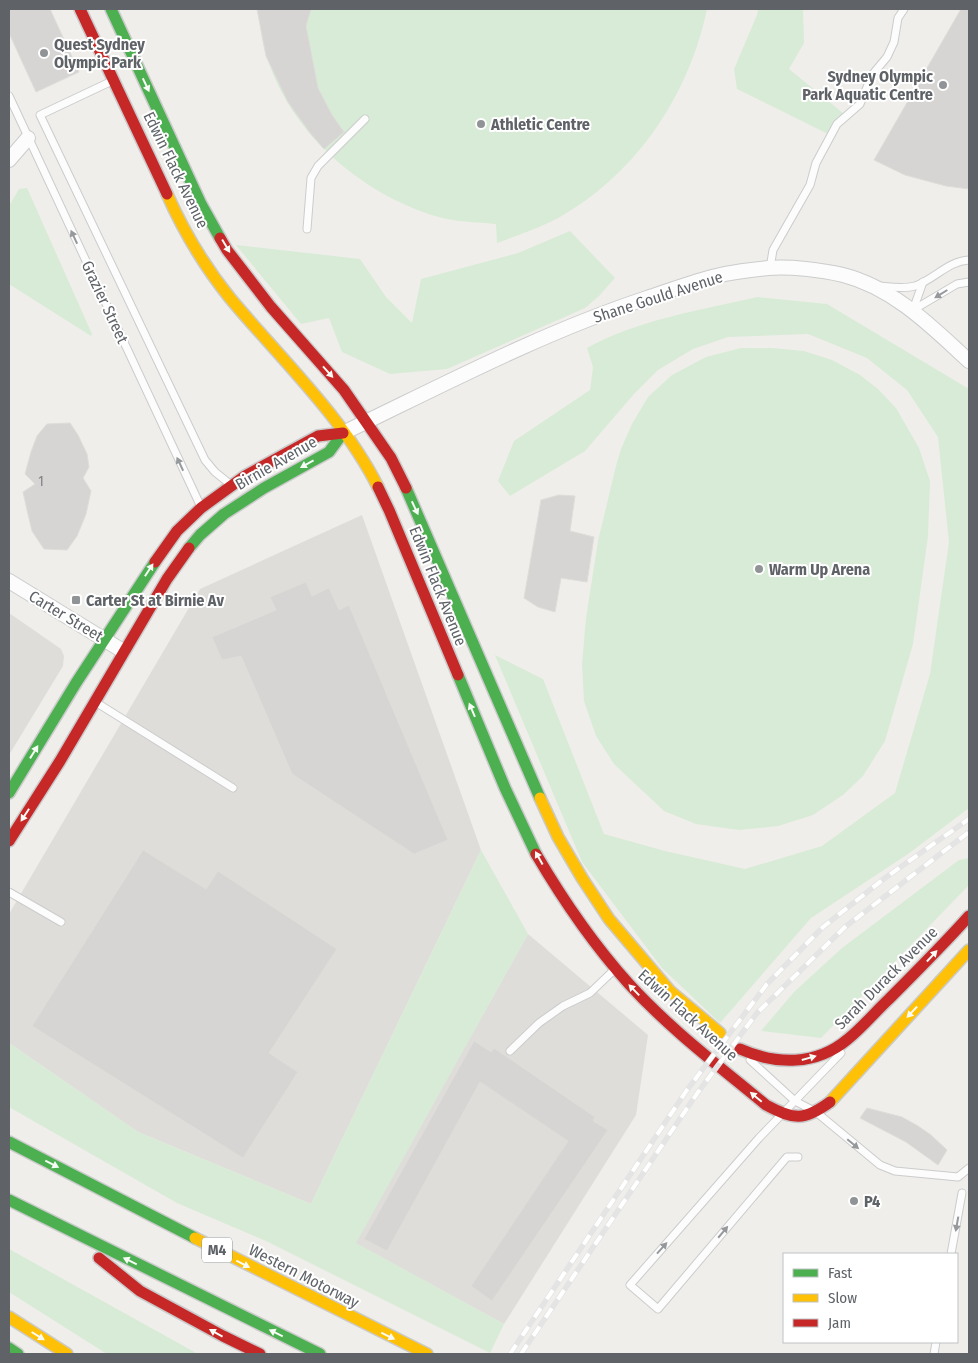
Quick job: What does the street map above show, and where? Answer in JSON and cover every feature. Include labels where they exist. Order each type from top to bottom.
[{"type":"main road","name":"Edwin Flack Avenue","points":[[80,9],[177,216],[209,268],[229,296],[291,367],[368,468],[389,510],[505,788],[536,853],[560,894],[590,936],[670,991],[720,1033]]},
{"type":"main road","name":"Edwin Flack Avenue","points":[[111,9],[201,204],[227,250],[271,307],[344,390],[392,458],[416,508],[507,724],[558,837],[609,919],[626,960],[669,1024],[758,1099],[783,1114],[801,1117],[816,1112]]},
{"type":"main road","name":"Birnie Avenue","points":[[9,793],[76,683],[166,545],[201,508],[231,485],[318,436],[343,433]]},
{"type":"main road","name":"Birnie Avenue","points":[[9,841],[60,761],[124,650],[178,562],[200,535],[224,514],[264,488],[329,452],[343,433]]},
{"type":"main road","points":[[212,499],[224,514]]},
{"type":"main road","name":"Sarah Durack Avenue","points":[[761,1058],[779,1062],[803,1060],[831,1050],[850,1038],[921,968],[969,916]]},
{"type":"main road","points":[[816,1112],[832,1100],[853,1078],[969,950]]},
{"type":"main road","name":"Edwin Flack Avenue","points":[[740,1049],[761,1058]]},
{"type":"main road","name":"Western Motorway","points":[[9,1142],[101,1188],[212,1248],[427,1354]]},
{"type":"main road","points":[[9,1200],[320,1354]]},
{"type":"main road","points":[[57,1225],[140,1291],[260,1354]]},
{"type":"main road","points":[[9,1318],[67,1354]]},
{"type":"main road","points":[[9,1348],[18,1354]]},
{"type":"street","points":[[9,160],[28,138]]},
{"type":"street","name":"Shane Gould Avenue","points":[[343,433],[502,356],[568,327],[626,305],[712,277],[770,268],[815,270],[844,275],[871,285],[913,310],[969,361]]},
{"type":"street","name":"Carter Street","points":[[9,581],[124,650]]},
{"type":"lane","points":[[770,268],[773,250],[810,185],[816,163],[837,124],[860,104],[872,75],[888,58],[894,42],[898,18],[904,9]]},
{"type":"lane","points":[[114,80],[40,115],[205,460],[215,472],[231,485]]},
{"type":"lane","name":"Grazier Street","points":[[9,96],[201,508]]},
{"type":"lane","points":[[306,229],[311,178],[318,166],[365,119]]},
{"type":"lane","points":[[871,285],[906,288],[923,282],[951,265],[969,260]]},
{"type":"lane","points":[[913,310],[923,282]]},
{"type":"lane","points":[[913,310],[957,284],[969,282]]},
{"type":"lane","points":[[95,701],[233,788]]},
{"type":"lane","points":[[9,892],[61,922]]},
{"type":"lane","points":[[510,1052],[539,1023],[563,1006],[590,993],[626,960]]},
{"type":"lane","points":[[798,1157],[787,1157],[658,1309],[630,1285],[759,1138],[841,1054],[850,1038]]},
{"type":"lane","points":[[740,1049],[757,1068],[796,1101],[816,1112],[872,1160],[895,1171],[958,1177],[969,1168]]},
{"type":"lane","points":[[951,1253],[962,1193]]},
{"type":"shaded area","points":[[362,515],[481,850],[311,1204],[138,1132],[9,1043],[9,914],[200,589]]},
{"type":"shaded area","points":[[9,613],[61,649],[64,656],[63,666],[9,755]]},
{"type":"shaded area","points":[[528,934],[648,1035],[636,1115],[504,1324],[355,1243]]},
{"type":"green space","name":"Athletic Centre","points":[[259,9],[707,9],[699,41],[673,101],[656,129],[636,155],[588,199],[560,217],[497,243],[496,224],[443,218],[402,203],[370,186],[341,164],[314,139],[292,110],[275,79],[264,45]]},
{"type":"green space","points":[[758,9],[803,9],[804,43],[789,69],[844,114],[828,134],[737,89],[734,69]]},
{"type":"green space","points":[[27,188],[92,334],[91,336],[9,284],[9,206],[19,189]]},
{"type":"green space","points":[[570,231],[615,278],[585,308],[447,369],[390,374],[342,352],[329,318],[301,324],[236,245],[360,259],[386,297],[412,323],[421,279],[518,253]]},
{"type":"green space","points":[[757,297],[827,304],[969,389],[969,808],[908,854],[811,918],[720,1023],[662,968],[582,862],[495,655],[543,679],[604,834],[665,851],[745,869],[822,846],[895,793],[930,674],[949,542],[938,437],[907,390],[867,358],[808,334],[728,337],[693,349],[658,370],[634,394],[585,451],[510,496],[498,481],[514,441],[590,390],[593,367],[587,348],[606,338],[648,323]]},
{"type":"green space","name":"Warm Up Arena","points":[[741,348],[804,351],[832,360],[860,375],[878,389],[896,408],[919,448],[930,481],[928,536],[913,644],[885,741],[863,776],[843,795],[813,815],[778,826],[739,830],[696,824],[664,811],[614,764],[596,736],[584,701],[582,664],[586,618],[598,541],[616,466],[632,424],[648,397],[672,375],[706,357]]},
{"type":"green space","points":[[481,850],[528,934],[356,1243],[504,1324],[490,1353],[266,1241],[177,1203],[9,1107],[9,1043],[138,1132],[311,1204]]},
{"type":"green space","points":[[969,858],[969,885],[821,1038],[761,1031],[794,992],[842,948],[959,860]]},
{"type":"green space","points":[[9,1249],[198,1354],[107,1354],[9,1292]]},
{"type":"building","name":"Quest Sydney Olympic Park","points":[[9,9],[50,9],[79,72],[36,92],[9,33]]},
{"type":"building","points":[[257,9],[311,9],[306,26],[318,88],[332,115],[344,132],[324,149],[288,102],[266,56]]},
{"type":"building","name":"Sydney Olympic Park Aquatic Centre","points":[[961,9],[969,9],[969,189],[946,186],[905,175],[874,160]]},
{"type":"building","points":[[70,423],[87,454],[89,467],[83,478],[91,491],[86,514],[77,536],[67,550],[44,549],[32,531],[23,492],[35,484],[25,474],[37,436],[47,424]]},
{"type":"building","points":[[559,495],[575,496],[570,531],[594,537],[587,582],[561,578],[555,612],[538,607],[524,598],[541,500]]},
{"type":"building","points":[[306,582],[312,596],[329,588],[339,610],[349,605],[448,840],[414,854],[292,774],[241,656],[222,660],[212,637],[276,610],[270,597]]},
{"type":"building","points":[[143,850],[206,889],[218,871],[337,949],[269,1053],[298,1072],[243,1158],[32,1026]]},
{"type":"building","points":[[474,1041],[491,1052],[494,1048],[595,1117],[593,1121],[608,1130],[492,1301],[471,1286],[568,1141],[480,1082],[387,1251],[364,1239]]},
{"type":"building","points":[[867,1108],[902,1117],[931,1135],[947,1150],[938,1165],[906,1142],[860,1118]]},
{"type":"railway","points":[[510,1354],[687,1090],[767,984],[823,927],[885,878],[969,819]]},
{"type":"railway","points":[[521,1354],[696,1095],[757,1013],[845,927],[969,832]]},
{"type":"traffic: fast","points":[[111,9],[201,204],[220,238]]},
{"type":"traffic: fast","points":[[189,548],[200,535],[224,514],[264,488],[329,452],[343,433]]},
{"type":"traffic: fast","points":[[406,488],[540,798]]},
{"type":"traffic: fast","points":[[9,793],[76,683],[155,562]]},
{"type":"traffic: fast","points":[[458,675],[505,788],[536,854]]},
{"type":"traffic: fast","points":[[9,1142],[195,1238]]},
{"type":"traffic: fast","points":[[9,1200],[320,1354]]},
{"type":"traffic: fast","points":[[9,1348],[18,1354]]},
{"type":"traffic: slow","points":[[167,194],[187,235],[212,274],[230,298],[329,412],[364,461],[378,487]]},
{"type":"traffic: slow","points":[[540,798],[558,837],[609,919],[670,991],[720,1033]]},
{"type":"traffic: slow","points":[[830,1102],[969,950]]},
{"type":"traffic: slow","points":[[195,1238],[427,1354]]},
{"type":"traffic: slow","points":[[9,1317],[67,1354]]},
{"type":"traffic: jam","points":[[80,9],[167,194]]},
{"type":"traffic: jam","points":[[220,238],[227,250],[271,307],[344,390],[391,458],[406,488]]},
{"type":"traffic: jam","points":[[155,562],[177,531],[201,508],[245,476],[318,436],[343,433]]},
{"type":"traffic: jam","points":[[378,487],[458,675]]},
{"type":"traffic: jam","points":[[9,841],[60,761],[167,579],[189,548]]},
{"type":"traffic: jam","points":[[536,854],[579,921],[616,969],[645,1001],[695,1047],[766,1105],[784,1114],[792,1116],[806,1115],[813,1113],[830,1102]]},
{"type":"traffic: jam","points":[[740,1049],[768,1058],[795,1060],[823,1054],[836,1048],[864,1024],[969,916]]},
{"type":"traffic: jam","points":[[99,1258],[140,1291],[260,1354]]},
{"type":"place","name":"Quest Sydney Olympic Park","points":[[44,53]]},
{"type":"place","name":"Sydney Olympic Park Aquatic Centre","points":[[943,85]]},
{"type":"place","name":"Athletic Centre","points":[[481,124]]},
{"type":"place","name":"Warm Up Arena","points":[[759,569]]},
{"type":"place","name":"Carter St at Birnie Av","points":[[76,600]]},
{"type":"place","name":"P4","points":[[854,1201]]}]
